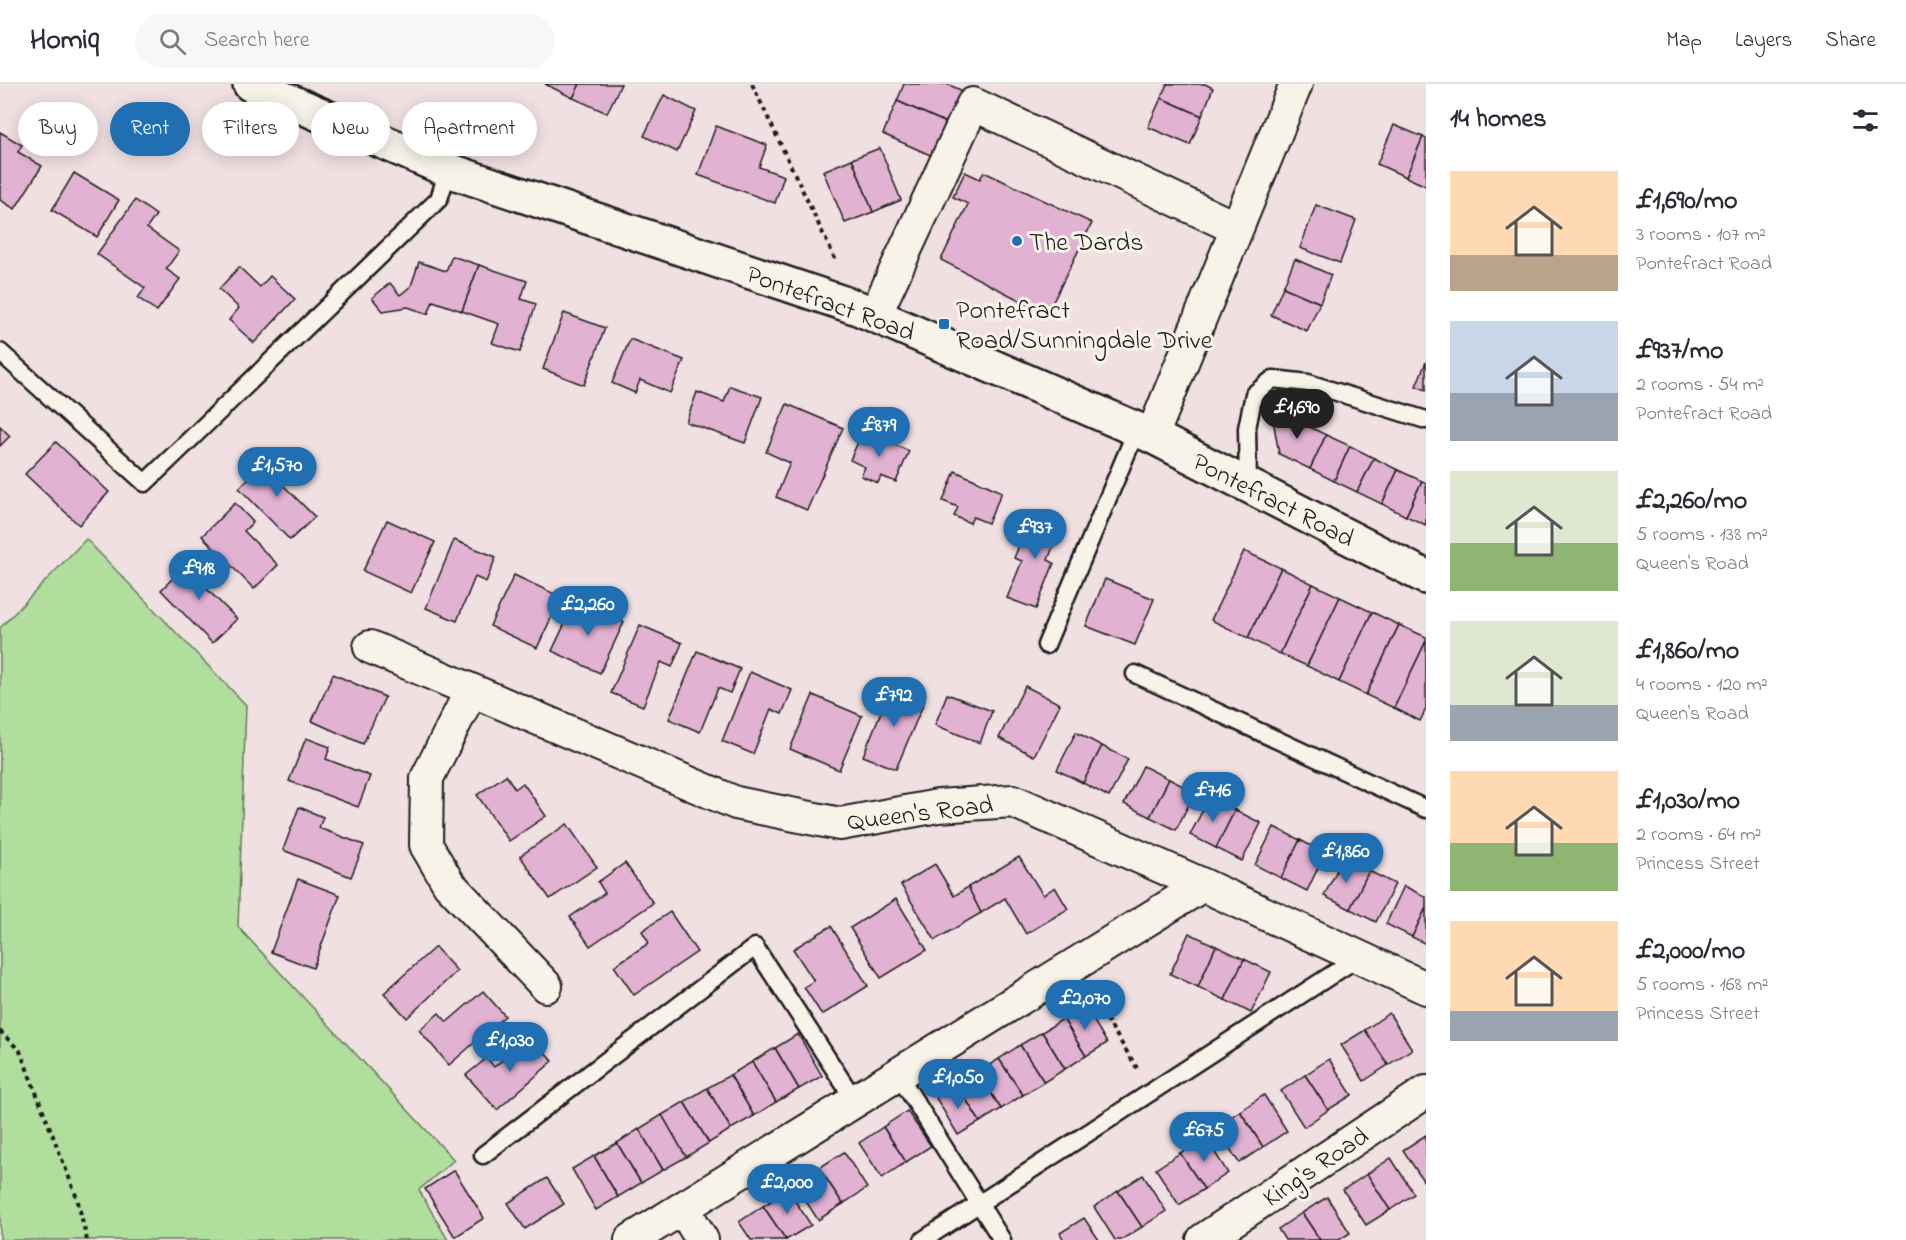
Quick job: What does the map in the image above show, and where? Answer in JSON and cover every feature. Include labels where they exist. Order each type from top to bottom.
[{"type":"street","name":"Pontefract Road","points":[[250,84],[448,170],[866,312],[1145,433],[1426,577]]},
{"type":"street","points":[[1145,433],[1236,228],[1296,84]]},
{"type":"street","points":[[866,312],[973,104],[1236,228]]},
{"type":"street","name":"Queen's Road","points":[[370,647],[736,802],[840,824],[938,806],[1012,801],[1203,885],[1426,988]]},
{"type":"street","points":[[471,691],[428,778],[426,845],[449,884],[546,986]]},
{"type":"street","points":[[631,1240],[1203,885]]},
{"type":"street","name":"King's Road","points":[[1203,1240],[1426,1092]]},
{"type":"street","points":[[683,1208],[702,1240]]},
{"type":"lane","points":[[0,352],[145,483],[439,199],[448,170]]},
{"type":"lane","points":[[1248,485],[1247,428],[1254,394],[1273,379],[1308,383],[1426,420]]},
{"type":"lane","points":[[1046,645],[1145,433]]},
{"type":"lane","points":[[1135,674],[1426,809]]},
{"type":"lane","points":[[483,1155],[755,947],[855,1101]]},
{"type":"lane","points":[[923,1240],[1359,957]]},
{"type":"lane","points":[[898,1074],[1002,1240]]},
{"type":"path","points":[[753,84],[866,312]]},
{"type":"path","points":[[1073,966],[1152,1092]]},
{"type":"path","points":[[0,1031],[20,1051],[77,1198],[87,1240]]},
{"type":"green space","points":[[86,539],[246,705],[238,927],[454,1160],[419,1190],[448,1240],[0,1240],[0,628]]},
{"type":"building","points":[[545,84],[580,84],[573,98]]},
{"type":"building","points":[[580,84],[621,84],[607,113],[573,98]]},
{"type":"building","points":[[904,84],[947,84],[965,92],[951,125],[897,101]]},
{"type":"building","points":[[1167,84],[1205,84],[1213,88],[1202,116],[1161,98]]},
{"type":"building","points":[[664,95],[696,111],[677,152],[644,136]]},
{"type":"building","points":[[1161,98],[1202,116],[1190,145],[1148,127]]},
{"type":"building","points":[[897,101],[951,125],[937,158],[883,134]]},
{"type":"building","points":[[1394,125],[1423,137],[1406,177],[1377,164]]},
{"type":"building","points":[[716,126],[767,145],[759,167],[784,176],[775,203],[698,175]]},
{"type":"building","points":[[0,132],[18,143],[18,156],[25,156],[42,166],[15,209],[0,200]]},
{"type":"building","points":[[1423,137],[1426,139],[1426,186],[1406,177]]},
{"type":"building","points":[[880,148],[901,200],[873,212],[852,159]]},
{"type":"building","points":[[852,159],[873,212],[845,223],[823,171]]},
{"type":"building","name":"The Dards","points":[[965,172],[980,179],[984,172],[1092,223],[1047,314],[941,260],[968,204],[953,197]]},
{"type":"building","points":[[74,173],[119,200],[97,237],[52,210]]},
{"type":"building","points":[[135,200],[156,215],[147,228],[179,251],[166,269],[180,279],[157,311],[138,298],[145,288],[97,254]]},
{"type":"building","points":[[1316,205],[1356,220],[1340,263],[1300,248]]},
{"type":"building","points":[[452,256],[479,265],[462,311],[433,301],[428,314],[408,307],[383,311],[372,298],[390,283],[400,295],[411,286],[419,262],[446,271]]},
{"type":"building","points":[[1295,259],[1331,275],[1320,303],[1283,287]]},
{"type":"building","points":[[479,265],[527,281],[521,299],[536,304],[520,352],[492,343],[499,324],[462,311]]},
{"type":"building","points":[[239,267],[260,287],[270,276],[295,299],[254,343],[229,320],[239,308],[219,289]]},
{"type":"building","points":[[1283,287],[1320,303],[1307,331],[1271,315]]},
{"type":"building","points":[[564,313],[605,328],[584,385],[543,369]]},
{"type":"building","points":[[630,339],[684,360],[670,393],[640,380],[635,393],[612,383]]},
{"type":"building","points":[[1426,362],[1426,390],[1416,386]]},
{"type":"building","points":[[730,386],[762,397],[745,443],[686,422],[697,392],[724,402]]},
{"type":"building","points":[[787,404],[843,428],[807,510],[776,497],[790,463],[766,452]]},
{"type":"building","points":[[1271,408],[1326,435],[1310,469],[1279,454]]},
{"type":"building","points":[[0,426],[10,436],[0,446]]},
{"type":"building","points":[[863,431],[909,451],[896,482],[881,476],[878,483],[861,476],[865,467],[850,460]]},
{"type":"building","points":[[1326,435],[1350,446],[1334,481],[1310,469]]},
{"type":"building","points":[[56,442],[109,492],[79,525],[25,474]]},
{"type":"building","points":[[1350,446],[1374,458],[1357,492],[1334,481]]},
{"type":"building","points":[[272,455],[290,474],[281,483],[315,517],[290,540],[239,488]]},
{"type":"building","points":[[1374,458],[1398,470],[1382,504],[1357,492]]},
{"type":"building","points":[[1398,470],[1422,481],[1406,516],[1382,504]]},
{"type":"building","points":[[955,471],[1002,492],[988,523],[973,517],[970,523],[954,516],[958,507],[943,501]]},
{"type":"building","points":[[1422,481],[1426,483],[1426,525],[1406,516]]},
{"type":"building","points":[[235,503],[253,522],[244,531],[278,565],[254,589],[202,536]]},
{"type":"building","points":[[1033,511],[1062,523],[1048,560],[1054,563],[1036,609],[1007,598],[1022,561],[1014,558]]},
{"type":"building","points":[[387,520],[435,542],[411,593],[363,571]]},
{"type":"building","points":[[454,540],[496,557],[486,582],[475,577],[457,621],[426,608]]},
{"type":"building","points":[[1244,551],[1281,568],[1248,638],[1211,620]]},
{"type":"building","points":[[193,558],[212,577],[203,585],[237,619],[212,643],[161,590]]},
{"type":"building","points":[[1281,568],[1313,584],[1280,654],[1248,638]]},
{"type":"building","points":[[514,575],[561,597],[537,648],[490,626]]},
{"type":"building","points":[[1105,579],[1154,599],[1135,645],[1086,626]]},
{"type":"building","points":[[1313,584],[1340,597],[1307,666],[1280,654]]},
{"type":"building","points":[[1340,597],[1372,612],[1339,682],[1307,666]]},
{"type":"building","points":[[576,600],[624,622],[600,673],[552,651]]},
{"type":"building","points":[[1372,612],[1399,625],[1366,695],[1339,682]]},
{"type":"building","points":[[640,625],[682,643],[672,667],[661,662],[643,706],[611,693]]},
{"type":"building","points":[[1399,625],[1426,637],[1426,641],[1394,708],[1366,695]]},
{"type":"building","points":[[1426,641],[1426,709],[1420,721],[1394,708]]},
{"type":"building","points":[[697,651],[740,669],[730,693],[718,688],[700,732],[669,719]]},
{"type":"building","points":[[750,672],[792,690],[782,714],[771,709],[753,754],[722,741]]},
{"type":"building","points":[[333,674],[385,697],[363,744],[312,721]]},
{"type":"building","points":[[1025,686],[1060,704],[1034,756],[999,738]]},
{"type":"building","points":[[891,687],[925,700],[896,769],[863,756]]},
{"type":"building","points":[[947,694],[992,711],[980,743],[935,725]]},
{"type":"building","points":[[813,695],[862,716],[839,770],[790,749]]},
{"type":"building","points":[[1076,732],[1102,746],[1083,783],[1057,770]]},
{"type":"building","points":[[306,738],[330,747],[326,759],[370,776],[358,807],[289,781]]},
{"type":"building","points":[[1102,746],[1128,759],[1109,797],[1083,783]]},
{"type":"building","points":[[1143,766],[1169,779],[1150,817],[1124,804]]},
{"type":"building","points":[[506,775],[515,789],[523,783],[546,816],[509,841],[477,795]]},
{"type":"building","points":[[1169,779],[1195,792],[1176,830],[1150,817]]},
{"type":"building","points":[[1209,798],[1235,810],[1216,848],[1190,835]]},
{"type":"building","points":[[299,807],[323,817],[319,828],[364,845],[351,877],[283,850]]},
{"type":"building","points":[[1235,810],[1261,823],[1242,861],[1216,848]]},
{"type":"building","points":[[567,824],[597,867],[550,899],[520,856]]},
{"type":"building","points":[[1274,827],[1300,840],[1281,878],[1255,865]]},
{"type":"building","points":[[1300,840],[1325,853],[1307,891],[1281,878]]},
{"type":"building","points":[[1019,857],[1043,895],[1055,887],[1068,909],[1026,934],[1005,898],[981,913],[968,887]]},
{"type":"building","points":[[1343,858],[1369,871],[1350,909],[1324,896]]},
{"type":"building","points":[[625,863],[653,903],[590,946],[570,917],[605,893],[598,882]]},
{"type":"building","points":[[935,864],[954,896],[968,887],[981,913],[935,940],[901,885]]},
{"type":"building","points":[[1369,871],[1395,884],[1376,922],[1350,909]]},
{"type":"building","points":[[298,879],[340,895],[313,968],[271,952]]},
{"type":"building","points":[[1404,886],[1426,897],[1426,908],[1412,937],[1386,924]]},
{"type":"building","points":[[896,899],[927,950],[881,978],[850,928]]},
{"type":"building","points":[[1426,908],[1426,944],[1412,937]]},
{"type":"building","points":[[670,912],[697,952],[634,995],[614,966],[649,943],[642,931]]},
{"type":"building","points":[[831,926],[868,986],[822,1015],[804,987],[814,981],[793,949]]},
{"type":"building","points":[[1189,933],[1216,946],[1198,987],[1170,974]]},
{"type":"building","points":[[1216,946],[1244,959],[1225,1000],[1198,987]]},
{"type":"building","points":[[435,947],[457,971],[407,1018],[384,993]]},
{"type":"building","points":[[1244,959],[1271,972],[1251,1013],[1225,1000]]},
{"type":"building","points":[[483,991],[505,1016],[449,1065],[419,1030],[439,1013],[447,1022]]},
{"type":"building","points":[[1085,1006],[1107,1043],[1086,1056],[1063,1019]]},
{"type":"building","points":[[1389,1013],[1412,1049],[1388,1065],[1365,1030]]},
{"type":"building","points":[[1063,1019],[1086,1056],[1065,1069],[1042,1032]]},
{"type":"building","points":[[1365,1030],[1388,1065],[1364,1081],[1341,1045]]},
{"type":"building","points":[[1042,1032],[1065,1069],[1044,1082],[1020,1045]]},
{"type":"building","points":[[798,1034],[822,1076],[799,1089],[775,1048]]},
{"type":"building","points":[[530,1036],[553,1061],[497,1110],[466,1075],[487,1058],[494,1067]]},
{"type":"building","points":[[1020,1045],[1044,1082],[1023,1095],[999,1059]]},
{"type":"building","points":[[775,1048],[799,1089],[776,1102],[752,1062]]},
{"type":"building","points":[[999,1059],[1023,1095],[1001,1109],[978,1072]]},
{"type":"building","points":[[1329,1059],[1352,1095],[1328,1110],[1305,1075]]},
{"type":"building","points":[[752,1062],[776,1102],[754,1116],[730,1075]]},
{"type":"building","points":[[978,1072],[1001,1109],[980,1122],[957,1085]]},
{"type":"building","points":[[730,1075],[754,1116],[731,1129],[707,1088]]},
{"type":"building","points":[[1305,1075],[1328,1110],[1304,1127],[1281,1091]]},
{"type":"building","points":[[957,1085],[980,1122],[958,1135],[936,1098]]},
{"type":"building","points":[[707,1088],[731,1129],[709,1143],[684,1102]]},
{"type":"building","points":[[1264,1095],[1287,1131],[1263,1147],[1240,1111]]},
{"type":"building","points":[[684,1102],[709,1143],[686,1157],[662,1115]]},
{"type":"building","points":[[907,1111],[931,1146],[906,1162],[883,1127]]},
{"type":"building","points":[[1240,1111],[1263,1147],[1239,1163],[1216,1127]]},
{"type":"building","points":[[662,1115],[686,1157],[663,1170],[639,1129]]},
{"type":"building","points":[[883,1127],[906,1162],[882,1178],[859,1143]]},
{"type":"building","points":[[639,1129],[663,1170],[641,1183],[617,1143]]},
{"type":"building","points":[[1426,1135],[1426,1185],[1403,1150]]},
{"type":"building","points":[[1205,1137],[1228,1173],[1204,1189],[1180,1153]]},
{"type":"building","points":[[617,1143],[641,1183],[618,1197],[594,1156]]},
{"type":"building","points":[[844,1152],[867,1188],[843,1204],[819,1168]]},
{"type":"building","points":[[1180,1153],[1204,1189],[1179,1205],[1156,1169]]},
{"type":"building","points":[[594,1156],[618,1197],[596,1210],[572,1169]]},
{"type":"building","points":[[1391,1158],[1414,1194],[1390,1210],[1367,1174]]},
{"type":"building","points":[[819,1168],[843,1204],[818,1220],[795,1184]]},
{"type":"building","points":[[454,1170],[484,1218],[455,1237],[425,1189]]},
{"type":"building","points":[[1367,1174],[1390,1210],[1366,1225],[1343,1190]]},
{"type":"building","points":[[1143,1175],[1166,1211],[1142,1227],[1118,1191]]},
{"type":"building","points":[[547,1178],[564,1204],[525,1229],[508,1203]]},
{"type":"building","points":[[788,1190],[811,1225],[786,1240],[763,1206]]},
{"type":"building","points":[[1118,1191],[1142,1227],[1121,1240],[1115,1240],[1094,1207]]},
{"type":"building","points":[[1327,1197],[1350,1233],[1339,1240],[1320,1240],[1302,1213]]},
{"type":"building","points":[[763,1206],[786,1240],[751,1240],[739,1222]]},
{"type":"building","points":[[1302,1213],[1320,1240],[1285,1240],[1278,1229]]},
{"type":"building","points":[[1084,1218],[1099,1240],[1064,1240],[1060,1233]]},
{"type":"place","name":"The Dards","points":[[1017,241]]},
{"type":"place","name":"Pontefract Road/Sunningdale Drive","points":[[944,324]]}]
